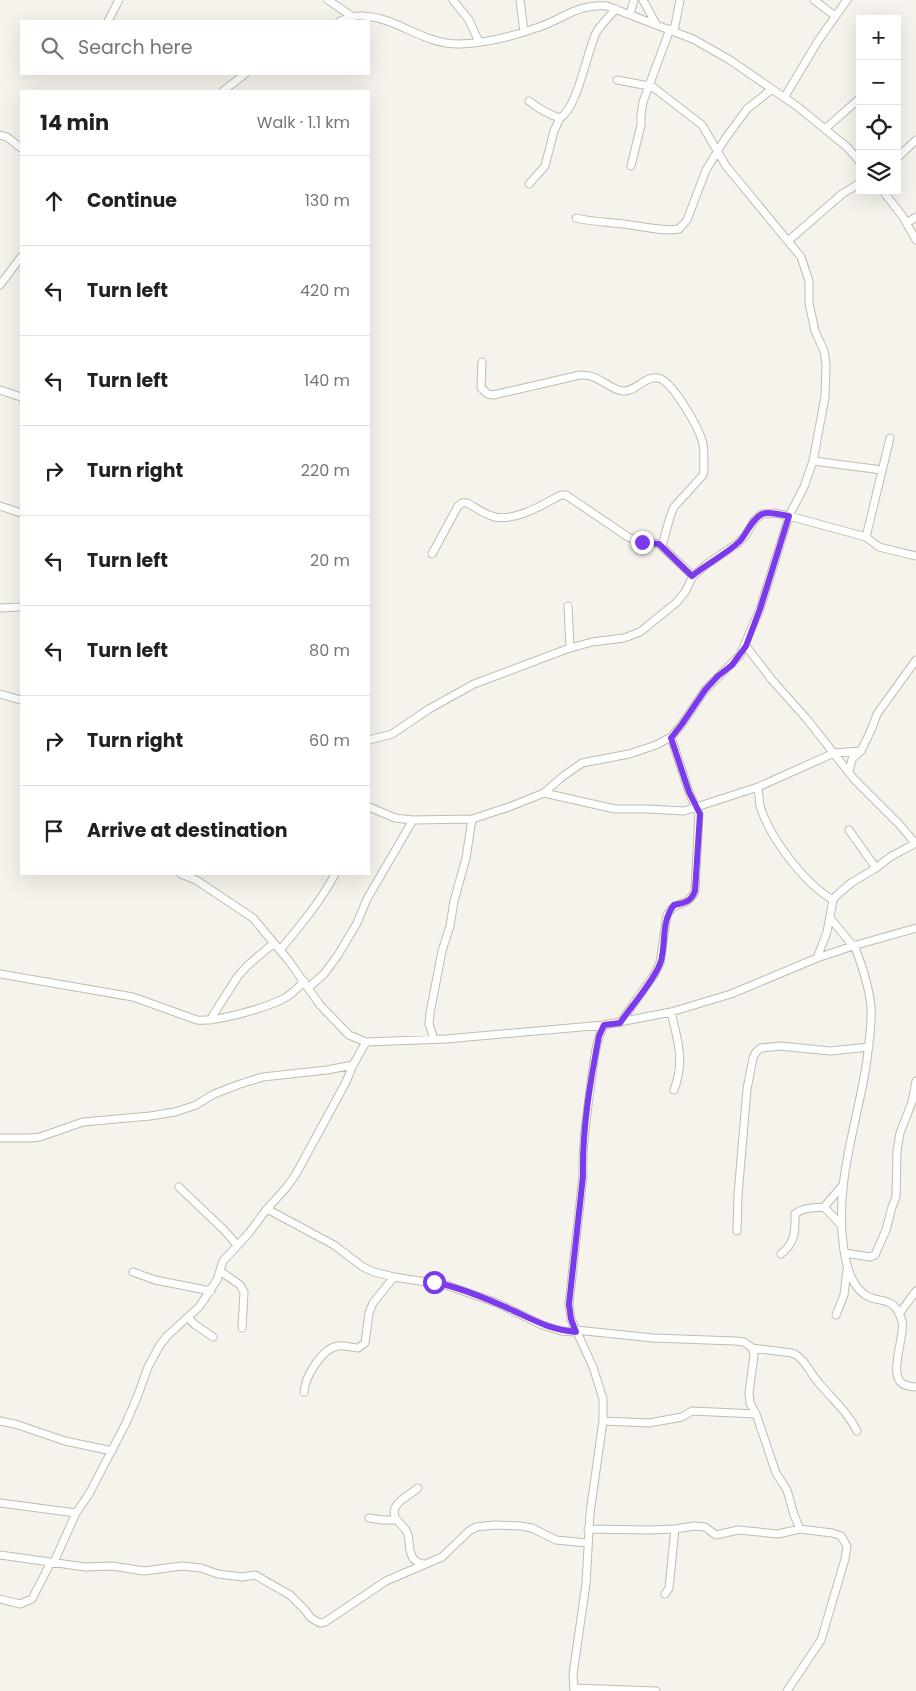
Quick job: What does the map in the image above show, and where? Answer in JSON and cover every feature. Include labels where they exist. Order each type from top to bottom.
[{"type":"street","points":[[109,20],[119,0]]},
{"type":"street","points":[[328,0],[353,16]]},
{"type":"street","points":[[453,0],[469,20],[479,42]]},
{"type":"street","points":[[520,0],[524,32]]},
{"type":"street","points":[[630,14],[634,0]]},
{"type":"street","points":[[643,0],[656,24]]},
{"type":"street","points":[[632,166],[641,125],[640,115],[643,102],[672,30],[680,0]]},
{"type":"street","points":[[814,0],[835,16]]},
{"type":"street","points":[[784,98],[847,0]]},
{"type":"street","points":[[343,20],[353,16],[382,20],[426,38],[447,44],[479,42],[524,32],[583,7],[596,5],[616,9],[693,39],[730,60],[825,129],[856,157]]},
{"type":"street","points":[[529,184],[545,166],[554,131],[560,118],[569,109],[596,34],[616,9]]},
{"type":"street","points":[[224,90],[244,75]]},
{"type":"street","points":[[370,807],[395,818],[413,820],[472,819],[544,793],[562,776],[582,763],[629,754],[671,738],[705,690],[732,665],[746,646],[760,609],[789,516],[804,487],[813,461],[825,397],[826,364],[824,351],[815,331],[808,302],[809,280],[801,257],[726,166],[702,125],[649,85],[617,80]]},
{"type":"street","points":[[576,218],[589,222],[625,224],[670,231],[679,229],[687,220],[706,170],[718,150],[747,109],[772,90]]},
{"type":"street","points":[[529,101],[542,112],[560,118]]},
{"type":"street","points":[[825,129],[856,102]]},
{"type":"street","points":[[0,135],[7,137],[20,147]]},
{"type":"street","points":[[901,154],[916,140]]},
{"type":"street","points":[[788,241],[842,194],[856,185]]},
{"type":"street","points":[[886,195],[907,223],[916,240]]},
{"type":"street","points":[[907,223],[916,217]]},
{"type":"street","points":[[0,285],[20,259]]},
{"type":"street","points":[[482,362],[481,388],[488,394],[498,394],[580,375],[590,375],[621,391],[627,391],[652,378],[659,378],[665,381],[686,408],[699,432],[704,453],[704,471],[703,476],[674,507],[662,546]]},
{"type":"street","points":[[0,390],[20,397]]},
{"type":"street","points":[[866,537],[890,438]]},
{"type":"street","points":[[813,461],[882,470]]},
{"type":"street","points":[[432,554],[458,506],[462,503],[467,503],[495,517],[525,512],[561,496],[572,498],[600,520],[635,540],[662,546],[692,576]]},
{"type":"street","points":[[0,506],[20,513]]},
{"type":"street","points":[[370,740],[383,738],[392,734],[429,709],[474,684],[570,648],[592,642],[624,638],[640,632],[677,602],[685,592],[692,576],[738,544],[754,521],[762,514],[774,513],[789,516],[866,537],[879,547],[916,556]]},
{"type":"street","points":[[568,606],[570,648]]},
{"type":"street","points":[[0,608],[20,607]]},
{"type":"street","points":[[746,646],[772,680],[788,695],[849,772],[916,843],[890,857],[851,883],[832,900],[831,919],[823,947],[817,958]]},
{"type":"street","points":[[849,772],[852,759],[861,751],[877,714],[916,660]]},
{"type":"street","points":[[0,694],[20,700]]},
{"type":"street","points":[[620,1023],[654,975],[660,963],[667,915],[674,905],[685,903],[692,897],[695,891],[700,814],[689,792],[671,738]]},
{"type":"street","points":[[544,793],[614,809],[684,811],[758,787],[834,753],[861,751]]},
{"type":"street","points":[[758,787],[760,805],[773,835],[808,881],[832,900]]},
{"type":"street","points":[[434,1040],[429,1024],[430,1013],[442,951],[466,858],[472,819]]},
{"type":"street","points":[[0,974],[133,997],[197,1020],[210,1020],[251,1010],[284,998],[324,974],[338,955],[357,923],[367,899],[413,820]]},
{"type":"street","points":[[849,830],[876,868]]},
{"type":"street","points":[[184,875],[196,880],[253,918],[280,950],[315,999],[349,1035],[366,1042],[434,1040],[620,1023],[671,1012],[731,994],[853,945],[916,928]]},
{"type":"street","points":[[280,950],[301,925],[334,875]]},
{"type":"street","points":[[831,919],[853,945],[869,993],[871,1022],[862,1091],[843,1185],[841,1224],[847,1266],[851,1276],[866,1296],[885,1300],[894,1306],[899,1314],[902,1330],[896,1363],[898,1376],[900,1382],[916,1387]]},
{"type":"street","points":[[210,1020],[238,976],[274,943]]},
{"type":"street","points":[[671,1012],[681,1060],[680,1075],[674,1090]]},
{"type":"street","points":[[604,1025],[599,1036],[585,1126],[583,1176],[569,1304],[571,1319],[593,1367],[603,1399],[603,1421],[588,1530],[586,1592],[574,1674],[574,1690],[656,1691]]},
{"type":"street","points":[[0,1600],[20,1604],[32,1599],[76,1513],[89,1494],[112,1451],[154,1355],[167,1336],[200,1307],[217,1280],[222,1261],[296,1174],[366,1042]]},
{"type":"street","points":[[737,1231],[747,1090],[753,1058],[756,1052],[761,1048],[780,1046],[830,1051],[869,1047]]},
{"type":"street","points":[[0,1138],[40,1137],[83,1122],[175,1112],[196,1105],[214,1094],[263,1077],[327,1070],[353,1064]]},
{"type":"street","points":[[845,1253],[870,1257],[875,1255],[879,1248],[896,1197],[897,1151],[900,1133],[910,1109],[916,1081]]},
{"type":"street","points":[[781,1254],[789,1248],[792,1242],[795,1214],[808,1208],[824,1207],[843,1185]]},
{"type":"street","points":[[179,1186],[237,1245]]},
{"type":"street","points":[[824,1207],[841,1224]]},
{"type":"street","points":[[267,1209],[334,1245],[363,1267],[374,1272],[446,1285],[497,1303],[542,1325],[561,1331],[653,1338],[735,1341],[744,1342],[752,1348],[792,1353],[798,1356],[818,1383],[842,1407],[857,1431]]},
{"type":"street","points":[[836,1315],[844,1295],[847,1266]]},
{"type":"street","points":[[220,1271],[240,1285],[244,1292],[242,1328]]},
{"type":"street","points":[[133,1272],[155,1280],[211,1291]]},
{"type":"street","points":[[304,1392],[307,1378],[327,1351],[341,1345],[358,1348],[365,1343],[369,1313],[373,1303],[394,1277]]},
{"type":"street","points":[[899,1314],[916,1291]]},
{"type":"street","points":[[189,1318],[194,1324],[213,1337]]},
{"type":"street","points":[[752,1348],[754,1355],[748,1393],[750,1403],[756,1414],[776,1473],[787,1490],[800,1529]]},
{"type":"street","points":[[603,1421],[649,1423],[682,1417],[692,1411],[756,1414]]},
{"type":"street","points":[[0,1421],[65,1441],[112,1451]]},
{"type":"street","points":[[418,1488],[399,1502],[395,1507],[394,1514],[396,1520],[408,1533],[409,1550],[413,1559],[423,1564]]},
{"type":"street","points":[[0,1503],[76,1513]]},
{"type":"street","points":[[790,1532],[794,1515]]},
{"type":"street","points":[[370,1518],[396,1520]]},
{"type":"street","points":[[0,1555],[85,1568],[112,1566],[144,1571],[182,1566],[201,1568],[218,1574],[255,1575],[290,1595],[311,1618],[320,1624],[386,1581],[442,1557],[469,1531],[486,1525],[532,1528],[556,1540],[587,1543]]},
{"type":"street","points":[[588,1530],[675,1529],[700,1526],[705,1527],[716,1535],[738,1530],[778,1534],[800,1529],[841,1536],[847,1546],[839,1584],[821,1640],[788,1691]]},
{"type":"street","points":[[665,1594],[669,1588],[675,1529]]},
{"type":"route","points":[[434,1282],[475,1294],[542,1325],[561,1331],[576,1332],[571,1319],[569,1304],[580,1213],[585,1126],[599,1036],[604,1025],[620,1023],[654,975],[660,963],[667,915],[674,905],[685,903],[692,897],[695,891],[700,814],[689,792],[671,738],[705,690],[732,665],[746,646],[780,549],[789,516],[774,513],[762,514],[754,521],[738,544],[692,576],[662,546],[655,543],[642,542]]}]
